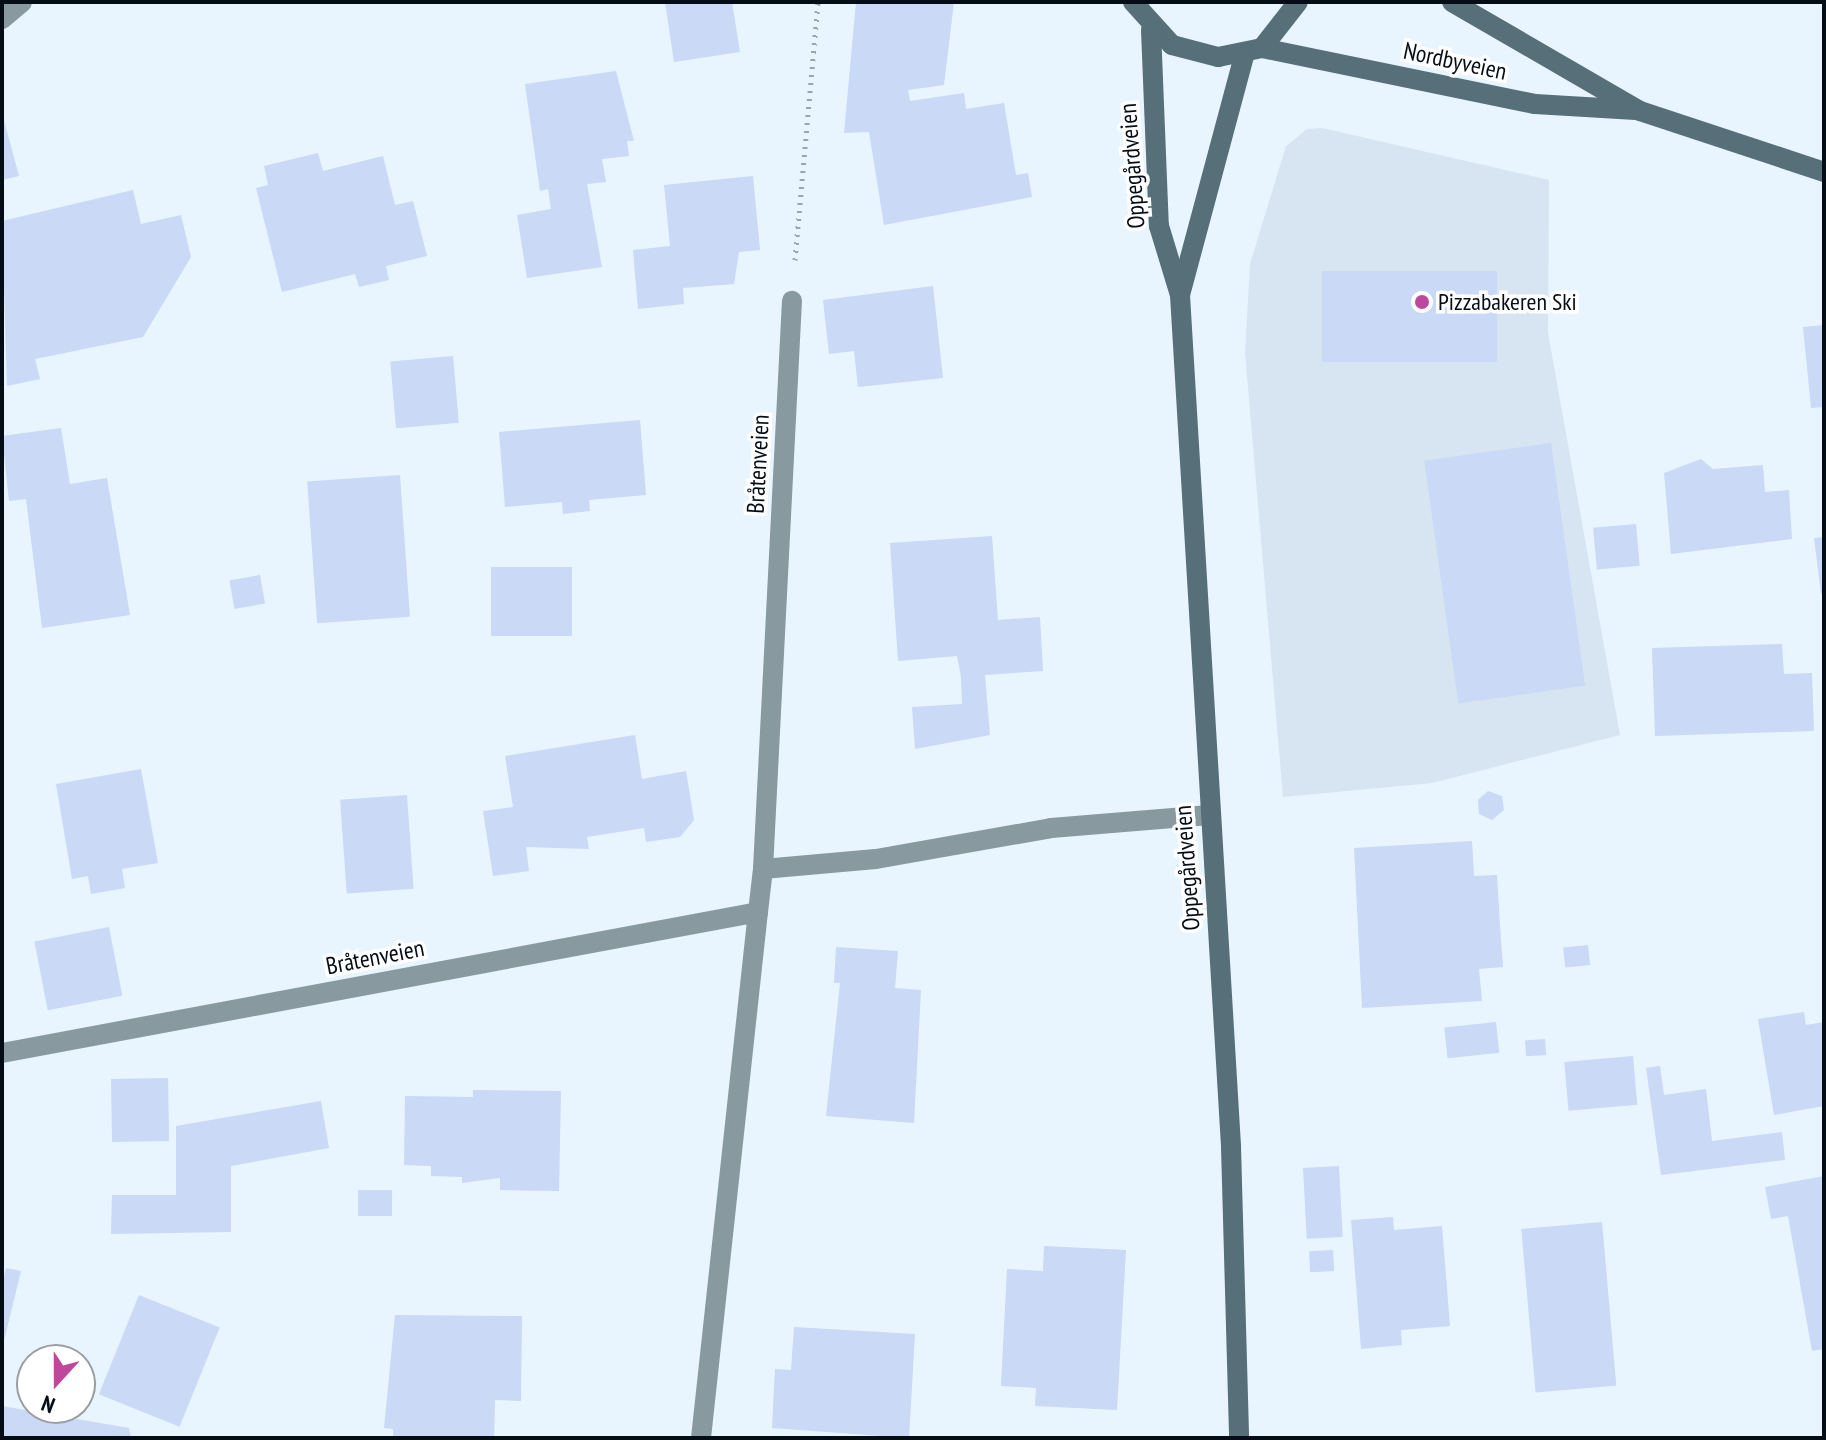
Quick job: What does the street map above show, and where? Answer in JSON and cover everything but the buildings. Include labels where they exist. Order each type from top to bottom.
[{"type":"main road","name":"Nordbyveien","points":[[1133,2],[1151,30],[1191,52],[1253,52],[1535,104],[1640,111]]},
{"type":"main road","points":[[1253,52],[1298,2]]},
{"type":"main road","name":"Nordbyveien","points":[[1452,2],[1640,111],[1824,172]]},
{"type":"main road","name":"Oppegårdveien","points":[[1151,30],[1159,226],[1180,295],[1235,1222],[1239,1438]]},
{"type":"main road","name":"Oppegårdveien","points":[[1180,295],[1253,52]]},
{"type":"street","points":[[2,19],[22,2]]},
{"type":"street","name":"Bråtenveien","points":[[701,1438],[763,869],[792,301]]},
{"type":"street","points":[[763,869],[876,859],[1051,828],[1209,815]]},
{"type":"street","name":"Bråtenveien","points":[[2,1053],[758,912]]},
{"type":"path","points":[[792,301],[818,2]]},
{"type":"shaded area","points":[[1322,128],[1549,180],[1548,333],[1620,735],[1432,783],[1283,797],[1245,352],[1250,264],[1286,146],[1307,129]]},
{"type":"place","name":"Pizzabakeren Ski","points":[[1422,302]]}]
